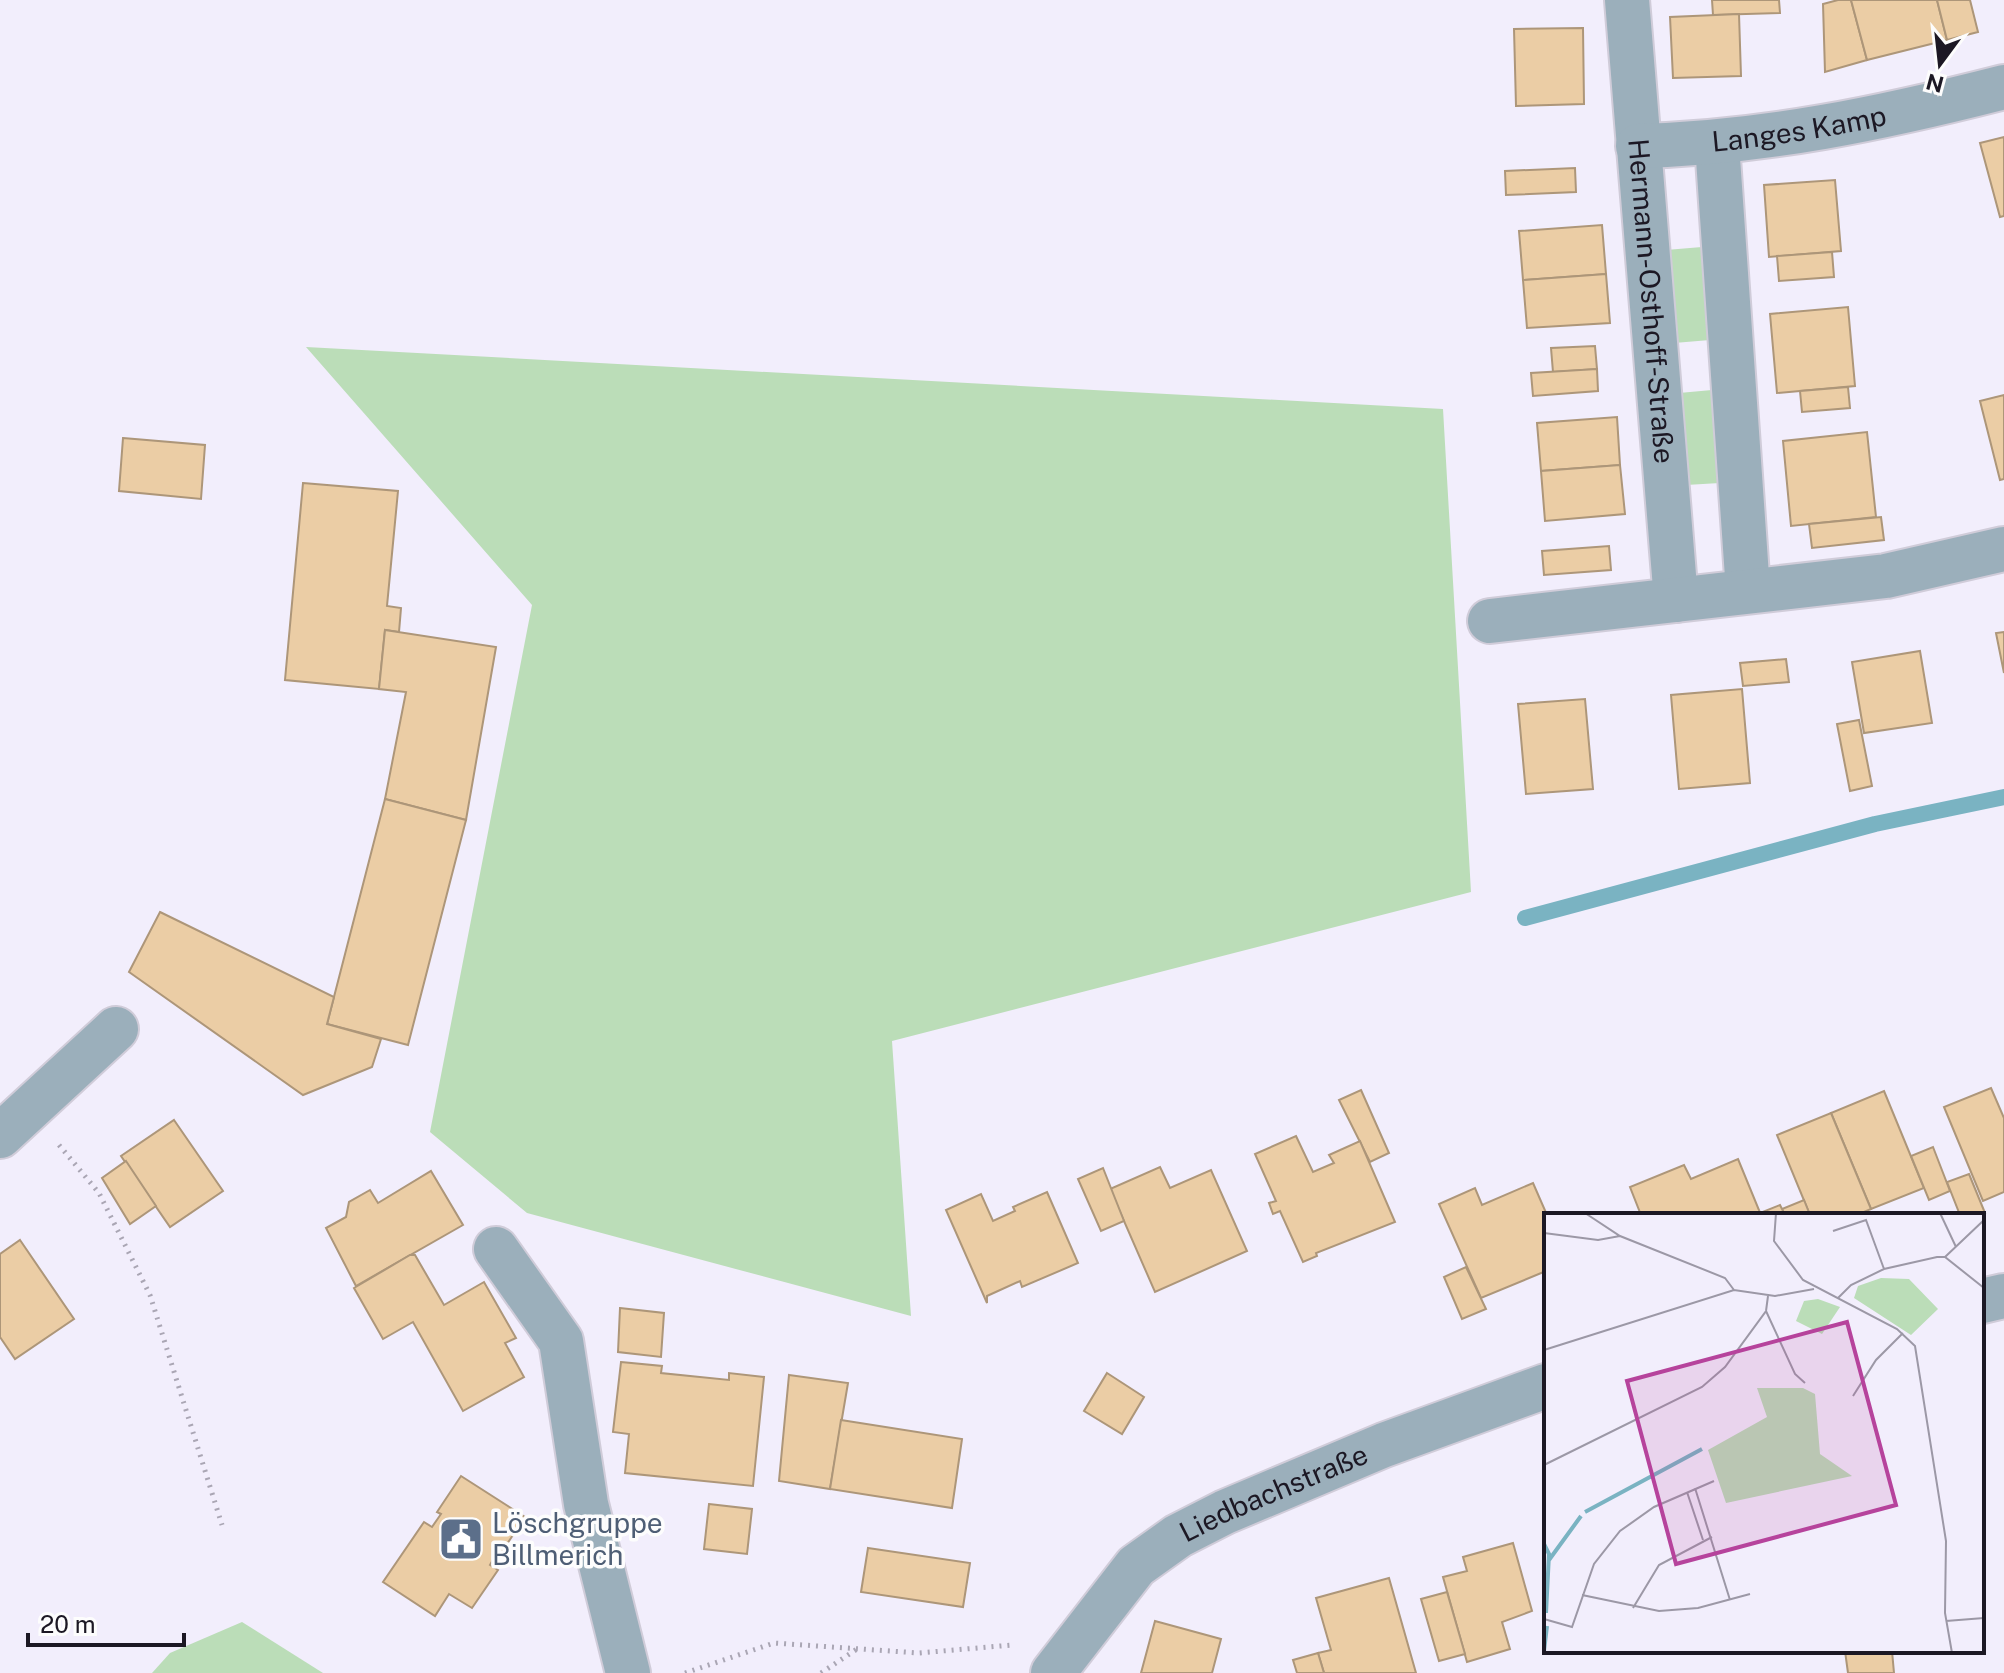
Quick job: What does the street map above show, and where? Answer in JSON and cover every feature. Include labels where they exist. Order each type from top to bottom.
[{"type":"street","name":"Hermann-Osthoff-Straße","points":[[1627,0],[1676,600]]},
{"type":"street","name":"Langes Kamp","points":[[1638,146],[1717,144],[1873,120],[2004,87]]},
{"type":"street","points":[[1717,144],[1748,591]]},
{"type":"street","points":[[1490,621],[1886,576],[2004,549]]},
{"type":"street","points":[[14,1122],[116,1029]]},
{"type":"street","points":[[496,1249],[561,1341],[586,1504],[628,1673]]},
{"type":"street","points":[[1984,1301],[2004,1296]]},
{"type":"street","name":"Liedbachstraße","points":[[1053,1673],[1136,1566],[1178,1536],[1225,1512],[1384,1445],[1544,1387]]},
{"type":"path","points":[[14,1122],[99,1193],[150,1295],[222,1525]]},
{"type":"path","points":[[685,1673],[774,1643],[919,1653],[1081,1640]]},
{"type":"path","points":[[821,1673],[857,1649]]},
{"type":"green space","points":[[1702,247],[1710,340],[1674,343],[1666,250]]},
{"type":"green space","points":[[306,347],[1443,409],[1471,892],[892,1041],[911,1316],[527,1213],[430,1132],[532,605]]},
{"type":"green space","points":[[1712,390],[1720,483],[1686,485],[1679,393]]},
{"type":"green space","points":[[242,1622],[323,1673],[152,1673],[170,1653]]},
{"type":"building","points":[[1712,0],[1779,0],[1780,13],[1713,15]]},
{"type":"building","points":[[1851,0],[1867,60],[1825,72],[1823,4]]},
{"type":"building","points":[[1851,0],[1937,0],[1947,40],[1867,60]]},
{"type":"building","points":[[1937,0],[1970,0],[1978,32],[1947,40]]},
{"type":"building","points":[[1739,14],[1741,76],[1673,78],[1670,17]]},
{"type":"building","points":[[1583,28],[1584,104],[1516,106],[1514,29]]},
{"type":"building","points":[[2004,137],[2004,216],[2000,217],[1980,143]]},
{"type":"building","points":[[1575,168],[1576,192],[1506,195],[1505,171]]},
{"type":"building","points":[[1835,180],[1841,251],[1769,257],[1764,185]]},
{"type":"building","points":[[1602,225],[1606,274],[1523,280],[1519,231]]},
{"type":"building","points":[[1832,252],[1834,277],[1779,281],[1777,256]]},
{"type":"building","points":[[1606,274],[1610,323],[1527,328],[1523,280]]},
{"type":"building","points":[[1848,307],[1855,386],[1777,393],[1770,314]]},
{"type":"building","points":[[1595,346],[1597,369],[1553,372],[1551,348]]},
{"type":"building","points":[[1597,369],[1598,391],[1533,396],[1531,373]]},
{"type":"building","points":[[1848,387],[1850,408],[1802,412],[1800,391]]},
{"type":"building","points":[[2004,395],[2004,479],[2000,480],[1980,401]]},
{"type":"building","points":[[1617,417],[1620,465],[1541,471],[1537,423]]},
{"type":"building","points":[[1867,432],[1876,517],[1791,526],[1783,441]]},
{"type":"building","points":[[123,438],[205,445],[201,499],[119,491]]},
{"type":"building","points":[[1620,465],[1625,514],[1545,521],[1541,471]]},
{"type":"building","points":[[303,483],[398,491],[387,606],[401,608],[399,632],[385,630],[379,689],[285,680]]},
{"type":"building","points":[[1881,517],[1884,540],[1812,548],[1809,524]]},
{"type":"building","points":[[1609,546],[1611,570],[1544,575],[1542,551]]},
{"type":"building","points":[[385,630],[496,647],[466,820],[385,799],[406,692],[379,689]]},
{"type":"building","points":[[2004,632],[2004,673],[1996,633]]},
{"type":"building","points":[[1920,651],[1932,723],[1864,733],[1852,662]]},
{"type":"building","points":[[1786,659],[1789,682],[1743,686],[1740,663]]},
{"type":"building","points":[[1742,689],[1750,783],[1679,789],[1671,695]]},
{"type":"building","points":[[1585,699],[1593,789],[1526,794],[1518,704]]},
{"type":"building","points":[[1859,720],[1872,786],[1850,791],[1837,724]]},
{"type":"building","points":[[385,799],[466,820],[408,1045],[327,1024]]},
{"type":"building","points":[[160,912],[334,997],[327,1024],[381,1039],[372,1067],[303,1095],[129,972]]},
{"type":"building","points":[[1991,1088],[2004,1118],[2004,1192],[1983,1201],[1944,1107]]},
{"type":"building","points":[[1361,1090],[1389,1153],[1370,1162],[1339,1100]]},
{"type":"building","points":[[1884,1091],[1924,1188],[1871,1209],[1831,1113]]},
{"type":"building","points":[[1831,1113],[1871,1209],[1862,1213],[1809,1213],[1777,1135]]},
{"type":"building","points":[[174,1120],[223,1191],[170,1227],[121,1156]]},
{"type":"building","points":[[1296,1136],[1313,1172],[1334,1163],[1329,1155],[1360,1141],[1395,1222],[1316,1253],[1317,1256],[1303,1262],[1280,1211],[1273,1214],[1269,1203],[1276,1201],[1255,1154]]},
{"type":"building","points":[[1933,1147],[1950,1191],[1929,1200],[1911,1156]]},
{"type":"building","points":[[1738,1159],[1760,1213],[1640,1213],[1630,1187],[1684,1165],[1691,1179]]},
{"type":"building","points":[[126,1161],[156,1206],[130,1224],[102,1178]]},
{"type":"building","points":[[1160,1167],[1170,1188],[1211,1170],[1247,1251],[1155,1292],[1110,1189]]},
{"type":"building","points":[[1103,1168],[1124,1221],[1101,1231],[1078,1179]]},
{"type":"building","points":[[431,1171],[463,1225],[356,1286],[326,1228],[346,1217],[349,1202],[370,1190],[378,1203]]},
{"type":"building","points":[[1969,1174],[1985,1213],[1959,1213],[1947,1182]]},
{"type":"building","points":[[1533,1183],[1546,1213],[1544,1272],[1481,1298],[1439,1204],[1475,1188],[1482,1205]]},
{"type":"building","points":[[1047,1192],[1078,1263],[1022,1287],[1020,1281],[987,1296],[987,1303],[946,1210],[981,1194],[993,1221],[1015,1211],[1013,1207]]},
{"type":"building","points":[[1804,1200],[1809,1213],[1784,1213],[1782,1209]]},
{"type":"building","points":[[1780,1205],[1784,1213],[1760,1213]]},
{"type":"building","points":[[20,1240],[74,1319],[15,1359],[0,1337],[0,1254]]},
{"type":"building","points":[[415,1255],[444,1305],[484,1282],[516,1338],[505,1343],[524,1377],[463,1411],[413,1322],[383,1339],[354,1288]]},
{"type":"building","points":[[1466,1267],[1486,1309],[1462,1319],[1444,1277]]},
{"type":"building","points":[[620,1308],[664,1313],[661,1357],[618,1352]]},
{"type":"building","points":[[621,1362],[662,1366],[661,1373],[729,1380],[729,1373],[764,1377],[753,1486],[625,1473],[629,1434],[613,1432]]},
{"type":"building","points":[[1107,1373],[1144,1397],[1122,1434],[1084,1411]]},
{"type":"building","points":[[789,1375],[848,1383],[830,1489],[779,1481]]},
{"type":"building","points":[[841,1420],[962,1439],[952,1508],[830,1489]]},
{"type":"building","name":"Löschgruppe Billmerich","points":[[461,1476],[525,1517],[501,1553],[498,1551],[490,1565],[498,1570],[472,1608],[449,1594],[435,1616],[383,1582],[424,1522],[432,1527],[441,1514],[437,1512]]},
{"type":"building","points":[[709,1504],[752,1509],[747,1554],[704,1549]]},
{"type":"building","points":[[1513,1543],[1532,1611],[1502,1622],[1510,1649],[1467,1662],[1443,1577],[1467,1571],[1463,1557]]},
{"type":"building","points":[[868,1548],[970,1563],[963,1607],[861,1592]]},
{"type":"building","points":[[1389,1578],[1416,1673],[1324,1673],[1318,1653],[1331,1650],[1316,1598]]},
{"type":"building","points":[[1447,1592],[1465,1654],[1439,1661],[1421,1599]]},
{"type":"building","points":[[1155,1621],[1221,1639],[1212,1673],[1141,1673]]},
{"type":"building","points":[[1318,1653],[1324,1673],[1297,1673],[1293,1660]]},
{"type":"building","points":[[1845,1653],[1892,1653],[1894,1673],[1848,1673]]},
{"type":"waterway","points":[[1525,918],[1875,824],[2004,797]]},
{"type":"place","name":"Löschgruppe Billmerich","points":[[461,1539]]}]
